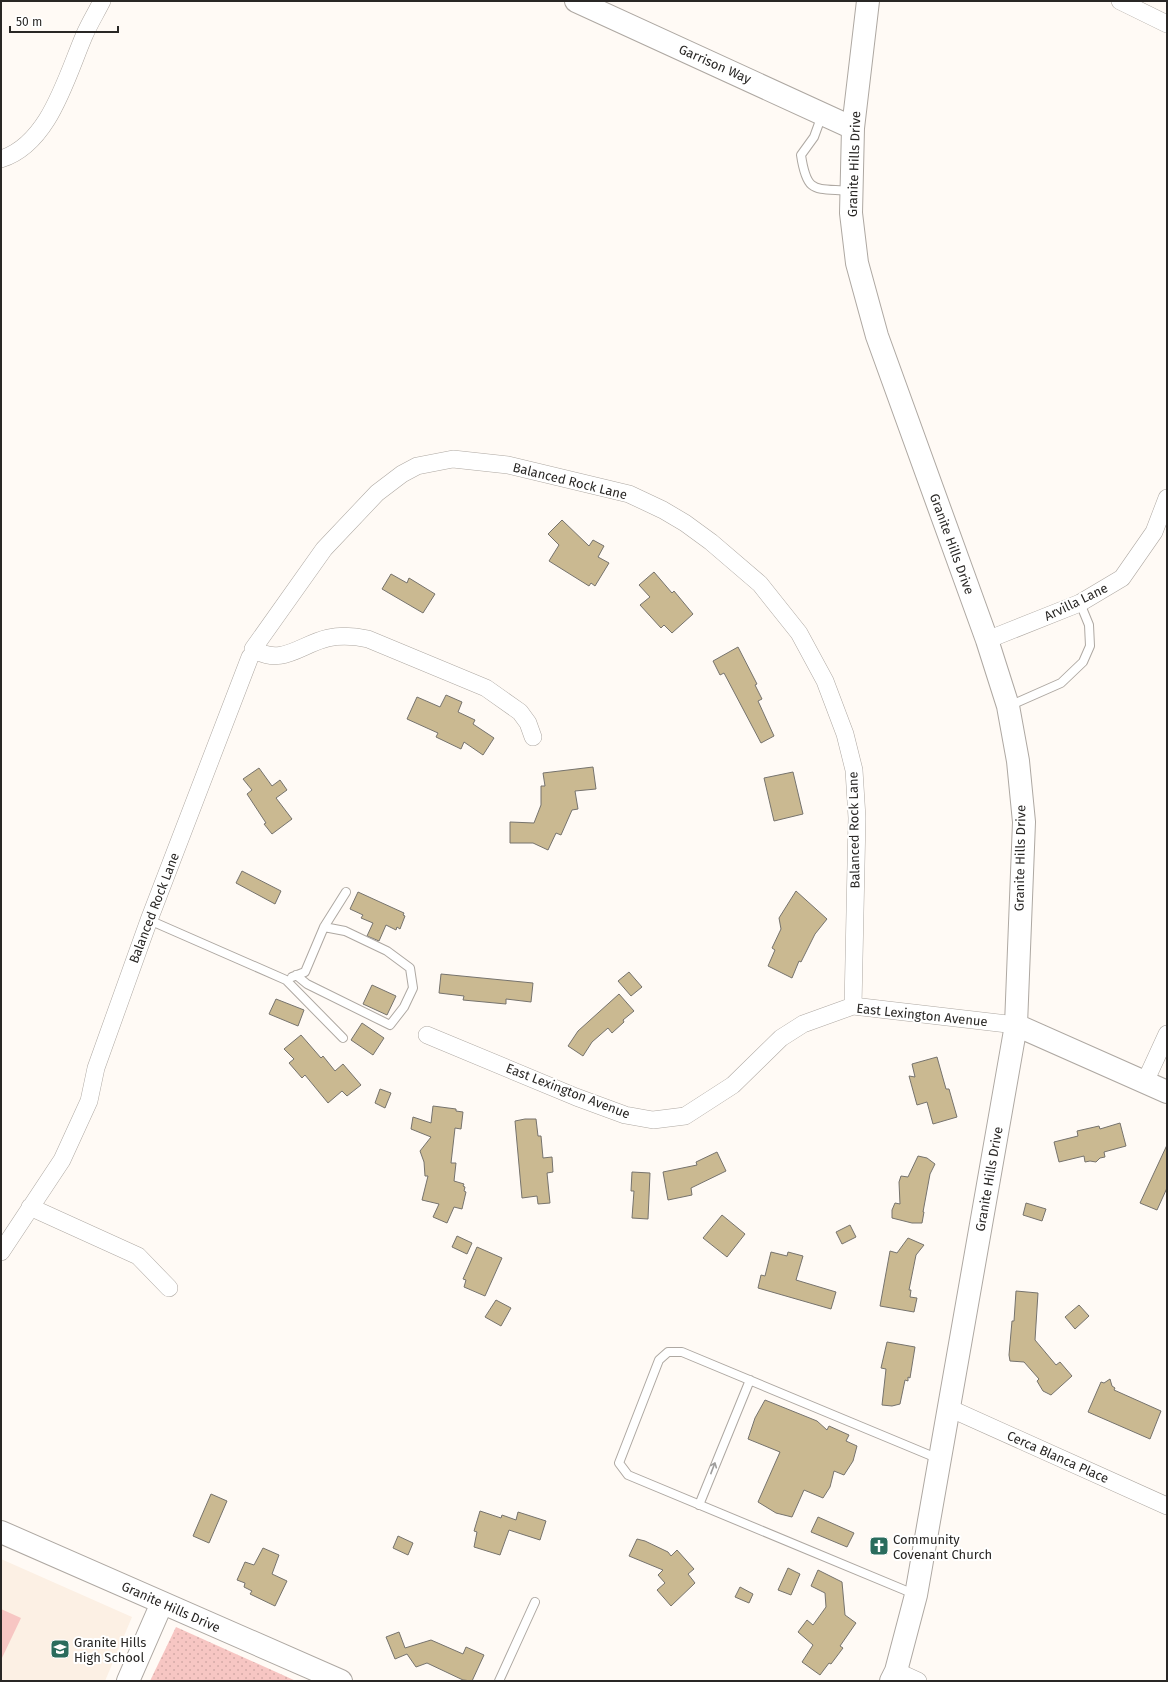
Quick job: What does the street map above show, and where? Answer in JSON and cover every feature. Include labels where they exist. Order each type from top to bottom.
[{"type":"street","points":[[1,159],[17,153],[30,143],[57,104],[84,35],[102,1]]},
{"type":"street","name":"Garrison Way","points":[[576,1],[853,128]]},
{"type":"street","name":"Granite Hills Drive","points":[[868,1],[853,128],[851,213],[857,263],[877,336],[987,640],[1008,706],[1018,761],[1024,822],[1016,1025],[916,1595],[894,1676]]},
{"type":"street","points":[[1120,1],[1167,24]]},
{"type":"street","name":"Balanced Rock Lane","points":[[1,1252],[62,1160],[89,1101],[96,1068],[150,920],[252,653],[324,549],[377,493],[402,474],[417,466],[453,459],[508,465],[629,494],[686,523],[711,542],[760,584],[799,633],[825,681],[845,734],[854,770],[857,818],[853,1006]]},
{"type":"street","name":"Arvilla Lane","points":[[987,640],[1080,603],[1122,578],[1154,532],[1167,498]]},
{"type":"street","points":[[252,653],[275,656],[285,654],[327,638],[341,636],[353,636],[368,640],[486,688],[520,712],[528,723],[533,737]]},
{"type":"street","name":"East Lexington Avenue","points":[[427,1035],[624,1116],[653,1120],[685,1116],[734,1085],[782,1038],[803,1024],[853,1006],[1016,1025],[1167,1092]]},
{"type":"street","points":[[1145,1082],[1167,1034]]},
{"type":"street","points":[[30,1207],[138,1256],[169,1288]]},
{"type":"street","name":"Cerca Blanca Place","points":[[949,1408],[1167,1506]]},
{"type":"street","name":"Granite Hills Drive","points":[[1,1532],[341,1681]]},
{"type":"street","points":[[128,1681],[162,1603]]},
{"type":"street","points":[[894,1676],[918,1681]]},
{"type":"lane","points":[[823,113],[814,137],[801,155],[803,170],[807,182],[815,188],[851,191]]},
{"type":"lane","points":[[1008,706],[1060,683],[1083,662],[1090,646],[1089,625],[1080,603]]},
{"type":"lane","points":[[286,980],[305,972],[324,927],[346,892]]},
{"type":"lane","points":[[150,920],[286,980],[343,1038]]},
{"type":"lane","points":[[296,976],[307,984],[390,1025],[404,1007],[413,988],[410,968],[387,951],[345,931],[324,927]]},
{"type":"lane","points":[[916,1595],[628,1475],[619,1463],[659,1360],[668,1352],[682,1352],[940,1459]]},
{"type":"lane","points":[[699,1505],[750,1380]]},
{"type":"lane","points":[[499,1681],[535,1602]]},
{"type":"shaded area","name":"Granite Hills High School","points":[[1,1559],[132,1617],[105,1681],[1,1681]]},
{"type":"shaded area","points":[[1,1609],[21,1618],[1,1660]]},
{"type":"shaded area","points":[[176,1627],[296,1681],[150,1681]]},
{"type":"building","points":[[562,520],[589,546],[593,540],[604,546],[598,557],[609,563],[595,586],[591,583],[589,586],[549,561],[559,545],[548,534]]},
{"type":"building","points":[[654,572],[672,593],[674,591],[693,614],[672,633],[664,625],[661,628],[640,605],[650,597],[639,585]]},
{"type":"building","points":[[391,574],[407,583],[409,578],[435,594],[423,613],[382,589]]},
{"type":"building","points":[[738,647],[757,684],[755,685],[762,699],[758,701],[774,736],[761,743],[724,673],[720,675],[713,661]]},
{"type":"building","points":[[446,695],[462,702],[458,712],[475,720],[473,724],[494,738],[483,755],[464,742],[461,749],[436,737],[438,733],[407,719],[417,697],[440,707]]},
{"type":"building","points":[[593,767],[596,789],[575,791],[578,809],[572,810],[561,835],[556,833],[548,850],[533,843],[510,843],[510,822],[534,823],[541,805],[541,786],[545,786],[543,773]]},
{"type":"building","points":[[259,768],[272,786],[280,780],[287,790],[276,798],[292,819],[272,834],[264,824],[266,823],[247,794],[252,790],[243,779]]},
{"type":"building","points":[[793,772],[803,814],[774,821],[764,778]]},
{"type":"building","points":[[242,871],[281,891],[275,904],[236,883]]},
{"type":"building","points":[[796,891],[827,919],[815,934],[801,962],[799,961],[792,978],[768,966],[775,950],[772,948],[781,929],[779,918]]},
{"type":"building","points":[[358,892],[404,913],[403,915],[405,916],[400,929],[397,927],[396,930],[386,925],[379,941],[367,936],[373,923],[361,918],[363,915],[350,909]]},
{"type":"building","points":[[629,972],[642,987],[631,996],[618,981]]},
{"type":"building","points":[[441,974],[533,983],[531,1002],[506,999],[506,1004],[463,1000],[464,996],[439,993]]},
{"type":"building","points":[[372,985],[396,996],[387,1015],[363,1004]]},
{"type":"building","points":[[619,994],[634,1011],[623,1020],[624,1022],[612,1033],[608,1028],[592,1042],[583,1056],[568,1046],[578,1031]]},
{"type":"building","points":[[276,999],[304,1010],[298,1026],[269,1014]]},
{"type":"building","points":[[362,1023],[384,1038],[373,1055],[351,1040]]},
{"type":"building","points":[[301,1035],[321,1058],[323,1056],[335,1071],[343,1064],[361,1085],[347,1096],[342,1091],[328,1103],[305,1075],[302,1078],[289,1063],[294,1059],[284,1049]]},
{"type":"building","points":[[937,1057],[946,1089],[949,1089],[957,1117],[933,1124],[927,1102],[917,1105],[909,1076],[915,1077],[912,1064]]},
{"type":"building","points":[[380,1089],[391,1093],[385,1108],[375,1103]]},
{"type":"building","points":[[433,1106],[456,1109],[456,1111],[463,1112],[461,1129],[455,1128],[451,1163],[456,1163],[454,1181],[464,1184],[464,1191],[466,1192],[462,1209],[454,1207],[447,1223],[433,1217],[439,1204],[422,1200],[428,1176],[425,1176],[424,1162],[420,1151],[431,1137],[411,1129],[413,1117],[431,1123]]},
{"type":"building","points":[[536,1119],[538,1136],[541,1136],[543,1158],[552,1157],[553,1172],[547,1173],[550,1203],[538,1204],[537,1196],[522,1198],[515,1121]]},
{"type":"building","points":[[1120,1123],[1126,1146],[1104,1152],[1105,1157],[1100,1158],[1096,1162],[1085,1162],[1084,1156],[1059,1162],[1054,1142],[1078,1136],[1077,1131],[1099,1126],[1100,1129]]},
{"type":"building","points":[[1167,1145],[1167,1188],[1157,1210],[1140,1203]]},
{"type":"building","points":[[717,1152],[726,1171],[691,1188],[692,1195],[668,1200],[663,1172],[697,1165],[696,1162]]},
{"type":"building","points":[[918,1156],[927,1158],[935,1164],[930,1174],[922,1223],[912,1223],[892,1218],[892,1210],[895,1203],[900,1204],[899,1182],[901,1176],[908,1177]]},
{"type":"building","points":[[632,1172],[650,1173],[648,1219],[632,1218],[634,1191],[631,1191]]},
{"type":"building","points":[[1026,1203],[1046,1209],[1042,1221],[1023,1215]]},
{"type":"building","points":[[722,1215],[745,1234],[727,1257],[703,1238]]},
{"type":"building","points":[[850,1225],[856,1237],[842,1244],[836,1232]]},
{"type":"building","points":[[457,1236],[472,1243],[467,1254],[452,1247]]},
{"type":"building","points":[[908,1238],[924,1245],[916,1255],[909,1290],[911,1290],[910,1297],[917,1298],[914,1312],[880,1306],[890,1251],[897,1253]]},
{"type":"building","points":[[477,1247],[502,1258],[485,1296],[464,1287],[466,1280],[463,1279]]},
{"type":"building","points":[[771,1252],[787,1256],[788,1252],[803,1256],[796,1280],[836,1292],[831,1309],[758,1288],[761,1275],[765,1276]]},
{"type":"building","points":[[1016,1291],[1038,1293],[1035,1340],[1056,1365],[1060,1362],[1072,1376],[1051,1395],[1043,1391],[1037,1381],[1039,1379],[1024,1362],[1010,1361],[1009,1355],[1012,1321],[1014,1321]]},
{"type":"building","points":[[496,1300],[511,1308],[501,1326],[485,1317]]},
{"type":"building","points":[[1079,1305],[1089,1316],[1075,1329],[1065,1317]]},
{"type":"building","points":[[887,1342],[915,1347],[910,1378],[908,1377],[908,1381],[905,1380],[900,1404],[892,1406],[882,1405],[886,1369],[881,1368]]},
{"type":"building","points":[[1110,1379],[1112,1386],[1115,1388],[1114,1390],[1161,1411],[1150,1439],[1088,1412],[1101,1382],[1104,1383]]},
{"type":"building","points":[[765,1400],[817,1421],[827,1430],[829,1426],[849,1435],[846,1441],[857,1446],[853,1461],[844,1475],[834,1471],[830,1487],[823,1498],[804,1490],[792,1517],[776,1513],[758,1502],[780,1452],[748,1439],[755,1418]]},
{"type":"building","points":[[211,1494],[227,1501],[209,1543],[193,1536]]},
{"type":"building","points":[[480,1511],[501,1518],[502,1515],[516,1520],[518,1512],[546,1521],[540,1540],[509,1530],[500,1555],[474,1547],[477,1532],[474,1531]]},
{"type":"building","points":[[818,1517],[854,1533],[847,1547],[811,1532]]},
{"type":"building","points":[[398,1536],[413,1543],[408,1555],[393,1548]]},
{"type":"building","points":[[637,1539],[645,1541],[668,1552],[671,1556],[677,1550],[694,1569],[688,1574],[695,1583],[671,1606],[657,1590],[665,1583],[658,1575],[663,1570],[629,1556]]},
{"type":"building","points":[[263,1548],[279,1555],[272,1574],[287,1581],[275,1606],[250,1594],[252,1591],[244,1587],[245,1583],[237,1580],[245,1562],[254,1565]]},
{"type":"building","points":[[788,1568],[800,1574],[791,1595],[778,1590]]},
{"type":"building","points":[[818,1570],[842,1582],[845,1615],[856,1623],[840,1646],[843,1648],[831,1664],[829,1663],[820,1675],[802,1662],[813,1645],[798,1632],[807,1620],[813,1625],[826,1607],[825,1593],[811,1586]]},
{"type":"building","points":[[740,1587],[753,1594],[749,1603],[735,1597]]},
{"type":"building","points":[[399,1632],[405,1648],[431,1640],[463,1654],[466,1647],[484,1655],[472,1681],[463,1680],[427,1663],[416,1667],[407,1654],[395,1659],[386,1637]]},
{"type":"place","name":"Community Covenant Church","points":[[879,1546]]},
{"type":"place","name":"Granite Hills High School","points":[[60,1649]]}]
